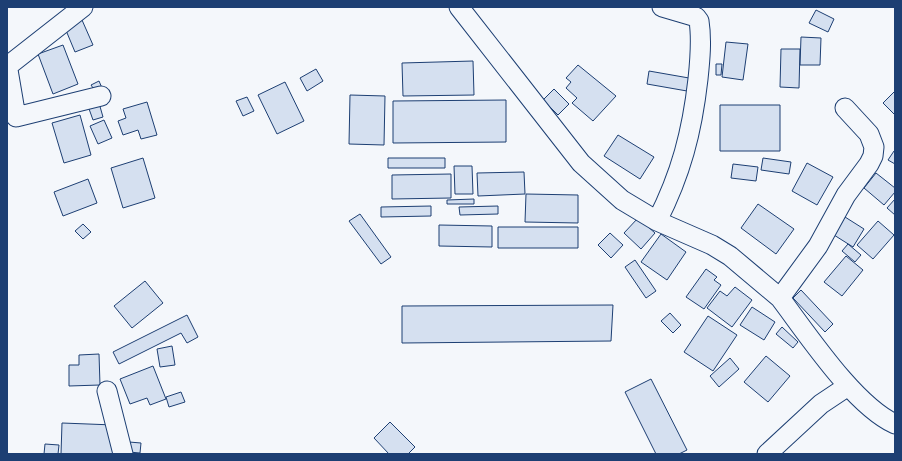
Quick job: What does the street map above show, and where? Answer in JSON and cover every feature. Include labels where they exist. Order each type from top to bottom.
[{"type":"street","points":[[83,7],[8,65],[16,116],[101,96]]},
{"type":"street","points":[[459,7],[581,163],[622,200],[657,221],[712,245],[730,256],[780,298],[848,386],[884,419],[895,424]]},
{"type":"street","points":[[657,221],[674,187],[685,156],[695,108],[700,61],[699,21],[696,17],[662,7]]},
{"type":"street","points":[[780,298],[818,246],[846,195],[869,164],[873,156],[874,147],[869,134],[845,108]]},
{"type":"street","points":[[767,454],[821,404],[848,386]]},
{"type":"street","points":[[107,391],[123,454]]},
{"type":"building","points":[[816,10],[834,19],[828,32],[809,23]]},
{"type":"building","points":[[82,20],[93,45],[75,52],[65,28]]},
{"type":"building","points":[[801,37],[821,38],[820,65],[800,65]]},
{"type":"building","points":[[726,42],[748,44],[743,80],[722,77]]},
{"type":"building","points":[[63,45],[78,84],[53,94],[38,54]]},
{"type":"building","points":[[781,49],[800,49],[799,88],[780,87]]},
{"type":"building","points":[[473,61],[474,95],[403,96],[402,63]]},
{"type":"building","points":[[716,64],[722,64],[721,75],[716,75]]},
{"type":"building","points":[[578,65],[616,96],[593,121],[572,103],[577,98],[566,88],[571,82],[566,78]]},
{"type":"building","points":[[316,69],[323,81],[307,91],[300,78]]},
{"type":"building","points":[[649,71],[689,78],[687,91],[647,84]]},
{"type":"building","points":[[99,81],[102,88],[95,91],[91,85]]},
{"type":"building","points":[[285,82],[304,121],[277,134],[258,95]]},
{"type":"building","points":[[554,89],[569,104],[558,115],[543,100]]},
{"type":"building","points":[[895,91],[895,115],[883,103]]},
{"type":"building","points":[[350,95],[385,96],[384,145],[349,144]]},
{"type":"building","points":[[247,97],[254,111],[243,116],[236,101]]},
{"type":"building","points":[[506,100],[506,142],[393,143],[393,101]]},
{"type":"building","points":[[147,102],[157,135],[141,139],[138,130],[123,135],[118,121],[126,118],[123,109]]},
{"type":"building","points":[[99,103],[103,117],[93,120],[88,106]]},
{"type":"building","points":[[720,105],[780,105],[780,151],[720,151]]},
{"type":"building","points":[[80,115],[91,155],[64,163],[52,123]]},
{"type":"building","points":[[104,120],[112,138],[98,144],[90,126]]},
{"type":"building","points":[[618,135],[654,157],[640,179],[604,156]]},
{"type":"building","points":[[894,151],[895,152],[895,164],[888,160]]},
{"type":"building","points":[[143,158],[155,198],[123,208],[111,168]]},
{"type":"building","points":[[388,158],[445,158],[445,168],[388,168]]},
{"type":"building","points":[[763,158],[791,162],[789,174],[761,170]]},
{"type":"building","points":[[807,163],[833,177],[817,205],[792,191]]},
{"type":"building","points":[[733,164],[758,167],[756,181],[731,178]]},
{"type":"building","points":[[454,166],[472,166],[473,194],[455,194]]},
{"type":"building","points":[[524,172],[525,194],[478,196],[477,173]]},
{"type":"building","points":[[876,173],[895,188],[895,192],[884,205],[864,188]]},
{"type":"building","points":[[451,174],[451,198],[392,199],[392,175]]},
{"type":"building","points":[[88,179],[97,203],[63,216],[54,192]]},
{"type":"building","points":[[526,194],[578,195],[578,223],[525,222]]},
{"type":"building","points":[[474,199],[474,204],[447,204],[447,200]]},
{"type":"building","points":[[895,199],[895,215],[887,208]]},
{"type":"building","points":[[758,204],[794,229],[776,254],[741,228]]},
{"type":"building","points":[[431,206],[431,216],[381,217],[381,207]]},
{"type":"building","points":[[498,206],[498,214],[460,215],[459,207]]},
{"type":"building","points":[[360,214],[391,257],[381,264],[349,221]]},
{"type":"building","points":[[845,217],[864,229],[853,247],[834,235]]},
{"type":"building","points":[[638,218],[655,233],[641,249],[624,233]]},
{"type":"building","points":[[878,221],[894,235],[873,259],[857,245]]},
{"type":"building","points":[[83,224],[91,232],[83,239],[75,231]]},
{"type":"building","points":[[439,225],[492,226],[492,247],[439,246]]},
{"type":"building","points":[[498,227],[578,227],[578,248],[498,248]]},
{"type":"building","points":[[610,233],[623,245],[611,258],[598,245]]},
{"type":"building","points":[[661,234],[686,252],[667,280],[641,262]]},
{"type":"building","points":[[848,244],[861,255],[855,262],[842,251]]},
{"type":"building","points":[[846,256],[863,270],[842,296],[824,282]]},
{"type":"building","points":[[635,260],[656,291],[646,298],[625,267]]},
{"type":"building","points":[[706,269],[717,277],[714,280],[721,285],[704,309],[686,297]]},
{"type":"building","points":[[145,281],[163,303],[132,328],[114,306]]},
{"type":"building","points":[[735,287],[752,300],[732,327],[707,308],[720,291],[727,296]]},
{"type":"building","points":[[801,290],[833,324],[825,332],[793,298]]},
{"type":"building","points":[[613,305],[611,341],[402,343],[402,306]]},
{"type":"building","points":[[752,307],[775,322],[764,340],[740,325]]},
{"type":"building","points":[[670,313],[681,325],[673,333],[661,321]]},
{"type":"building","points":[[187,315],[198,337],[187,343],[181,333],[119,364],[113,352]]},
{"type":"building","points":[[708,316],[737,335],[713,371],[684,352]]},
{"type":"building","points":[[782,327],[798,342],[793,348],[776,334]]},
{"type":"building","points":[[172,346],[175,365],[160,367],[157,349]]},
{"type":"building","points":[[99,354],[100,385],[69,386],[69,365],[79,365],[79,355]]},
{"type":"building","points":[[766,356],[790,376],[768,402],[744,382]]},
{"type":"building","points":[[730,358],[739,369],[719,387],[710,376]]},
{"type":"building","points":[[153,366],[166,399],[150,405],[147,398],[130,404],[120,379]]},
{"type":"building","points":[[651,379],[687,450],[679,454],[656,454],[625,392]]},
{"type":"building","points":[[181,392],[185,402],[169,407],[166,397]]},
{"type":"building","points":[[390,422],[415,447],[408,454],[389,454],[374,438]]},
{"type":"building","points":[[62,423],[114,425],[113,454],[61,454]]},
{"type":"building","points":[[129,442],[141,443],[140,453],[129,452]]},
{"type":"building","points":[[45,444],[59,445],[58,454],[44,454]]}]
